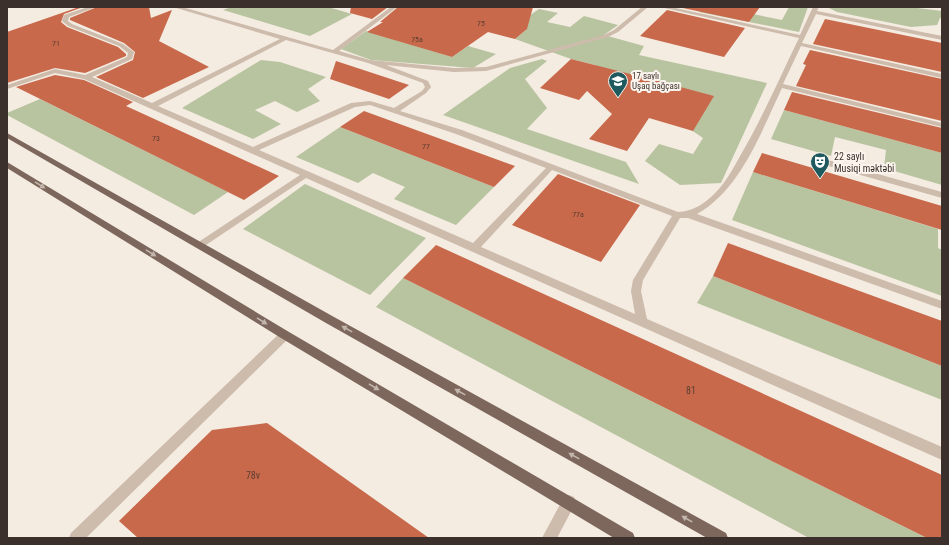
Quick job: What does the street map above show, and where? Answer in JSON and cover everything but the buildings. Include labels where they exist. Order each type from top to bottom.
[{"type":"main road","points":[[7,135],[330,320],[721,538]]},
{"type":"main road","points":[[7,164],[286,335],[628,538]]},
{"type":"lane","points":[[86,78],[130,58],[131,52],[121,46],[70,25],[65,21],[66,16],[93,7]]},
{"type":"lane","points":[[176,7],[370,62],[426,82],[428,87],[424,92],[395,111]]},
{"type":"lane","points":[[334,52],[394,7]]},
{"type":"lane","points":[[370,62],[454,70],[486,69],[606,36],[616,31],[645,7]]},
{"type":"lane","points":[[663,7],[682,9],[942,76]]},
{"type":"lane","points":[[689,215],[716,197],[727,185],[755,138],[815,10],[942,38]]},
{"type":"lane","points":[[152,106],[286,38]]},
{"type":"lane","points":[[7,87],[55,71],[86,78],[253,150],[942,454]]},
{"type":"lane","points":[[779,85],[942,125]]},
{"type":"lane","points":[[253,150],[354,105],[370,103],[459,132],[677,215],[689,215],[942,305]]},
{"type":"lane","points":[[814,159],[942,196]]},
{"type":"lane","points":[[474,248],[551,167]]},
{"type":"lane","points":[[200,245],[306,174]]},
{"type":"lane","points":[[642,322],[636,291],[638,280],[677,215]]},
{"type":"lane","points":[[76,538],[286,335]]},
{"type":"lane","points":[[549,538],[569,502]]},
{"type":"green space","points":[[231,7],[328,7],[352,14],[310,36],[223,10]]},
{"type":"green space","points":[[702,7],[718,7],[782,20],[789,7],[808,7],[799,32],[699,12]]},
{"type":"green space","points":[[827,7],[909,7],[942,11],[942,18],[940,18],[937,25],[911,27],[837,12]]},
{"type":"green space","points":[[539,9],[558,13],[547,22],[570,27],[584,16],[618,25],[604,35],[644,46],[639,55],[767,83],[721,183],[680,185],[645,161],[659,144],[693,154],[703,138],[595,65],[571,59],[515,39],[526,30],[506,25],[526,18]]},
{"type":"green space","points":[[366,31],[452,57],[468,46],[496,54],[473,68],[371,60],[341,49]]},
{"type":"green space","points":[[542,59],[547,61],[525,79],[547,108],[527,129],[626,162],[639,184],[443,115],[510,68]]},
{"type":"green space","points":[[261,60],[280,62],[326,77],[308,89],[320,101],[297,112],[275,101],[255,110],[281,124],[253,139],[182,108]]},
{"type":"green space","points":[[40,99],[228,192],[194,215],[7,115],[7,113]]},
{"type":"green space","points":[[784,110],[942,153],[942,185],[884,168],[886,150],[835,137],[831,156],[771,139]]},
{"type":"green space","points":[[340,127],[494,187],[456,225],[394,199],[405,187],[373,173],[358,183],[296,157]]},
{"type":"green space","points":[[753,172],[938,229],[938,248],[942,250],[942,296],[732,220]]},
{"type":"green space","points":[[305,184],[426,238],[370,295],[243,229]]},
{"type":"green space","points":[[713,276],[942,366],[942,400],[697,303]]},
{"type":"green space","points":[[403,278],[927,538],[809,538],[376,307]]},
{"type":"place","name":"17 saylı Uşaq bağçası","points":[[618,98]]},
{"type":"place","name":"22 saylı Musiqi məktəbi","points":[[820,179]]}]
